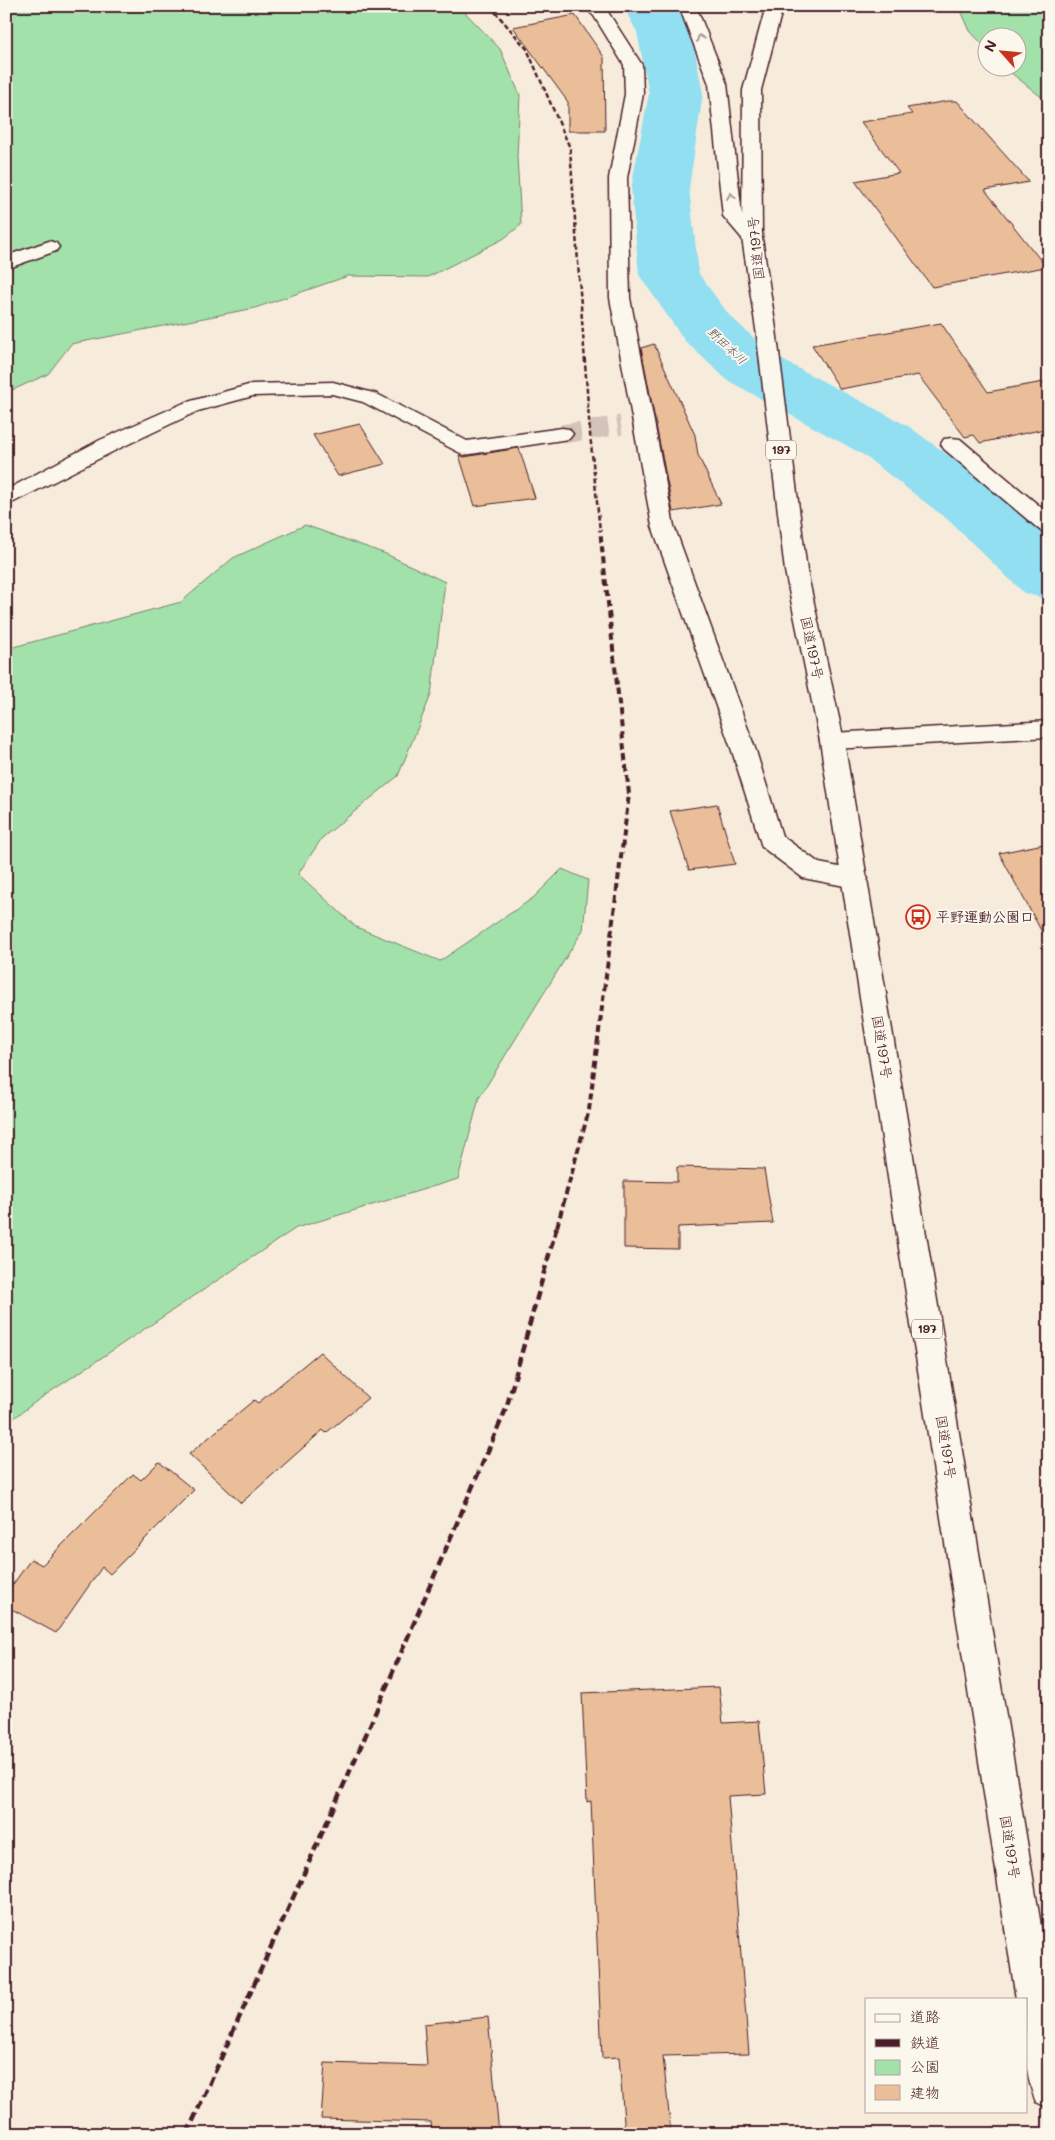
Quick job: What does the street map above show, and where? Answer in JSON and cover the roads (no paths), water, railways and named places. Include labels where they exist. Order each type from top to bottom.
[{"type":"main road","points":[[591,6],[600,13],[633,65],[634,94],[618,178],[620,298],[632,424],[663,526],[744,750],[771,841],[812,872],[855,879]]},
{"type":"main road","points":[[687,6],[718,84],[734,216],[752,238]]},
{"type":"main road","name":"国道197号","points":[[769,8],[752,90],[752,238],[766,329],[796,571],[832,741],[1049,2089]]},
{"type":"main road","points":[[6,263],[49,247]]},
{"type":"main road","points":[[6,500],[108,445],[192,407],[252,390],[333,388],[370,398],[464,448],[562,434]]},
{"type":"main road","points":[[952,444],[1049,526]]},
{"type":"main road","points":[[832,741],[1049,729]]},
{"type":"waterway","name":"野田本川","points":[[649,6],[664,32],[676,93],[660,188],[669,275],[707,328],[749,367],[885,440],[971,504],[1049,577]]},
{"type":"tunnel","points":[[562,434],[621,425]]},
{"type":"railway","points":[[490,6],[527,49],[570,148],[590,434],[600,531]]},
{"type":"railway","points":[[557,1227],[589,1110],[629,794],[600,530]]},
{"type":"railway","points":[[187,2134],[358,1753],[506,1409],[557,1226]]},
{"type":"place","name":"平野運動公園口","points":[[918,917]]}]
